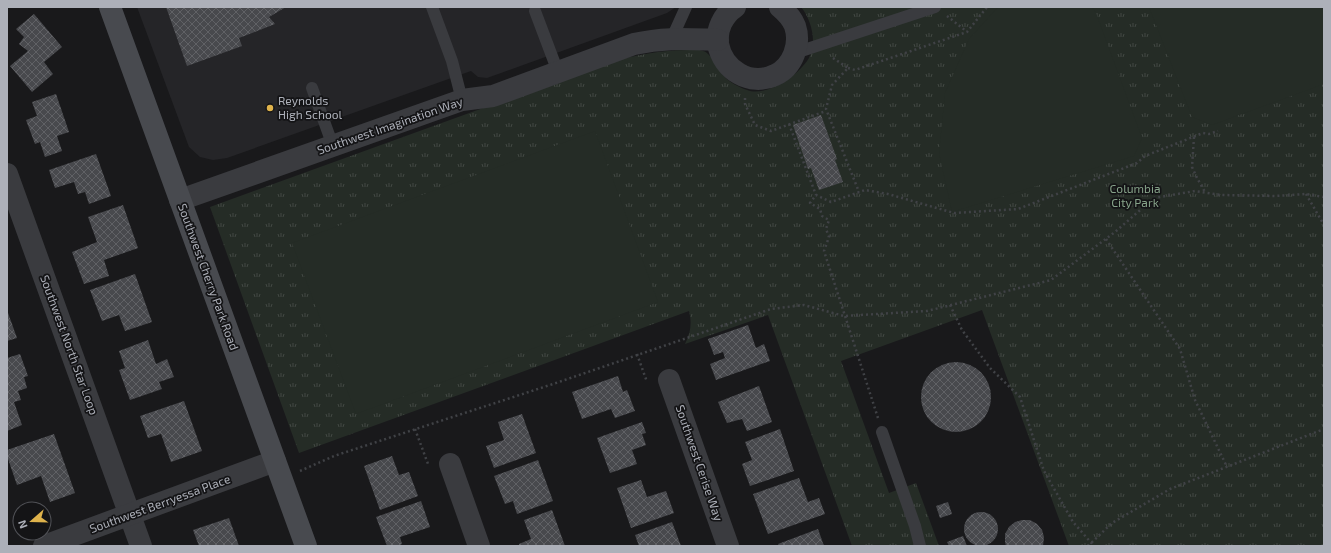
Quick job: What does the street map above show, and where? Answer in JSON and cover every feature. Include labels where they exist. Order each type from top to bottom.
[{"type":"main road","name":"Southwest Cherry Park Road","points":[[110,7],[306,546]]},
{"type":"street","points":[[735,7],[724,17],[719,28],[718,40],[720,52],[726,64],[735,72],[747,78],[761,79],[776,75],[787,66],[795,53],[797,39],[795,26],[788,14],[780,7]]},
{"type":"street","name":"Southwest Imagination Way","points":[[180,200],[462,100],[493,96],[634,44],[672,38],[718,40]]},
{"type":"street","name":"Southwest North Star Loop","points":[[7,174],[141,546]]},
{"type":"street","name":"Southwest Cerise Way","points":[[669,380],[728,546]]},
{"type":"street","points":[[450,464],[479,546]]},
{"type":"street","name":"Southwest Berryessa Place","points":[[44,546],[130,515],[278,470]]},
{"type":"lane","points":[[432,7],[452,61],[462,100]]},
{"type":"lane","points":[[672,38],[686,7]]},
{"type":"lane","points":[[795,53],[939,9]]},
{"type":"lane","points":[[535,11],[558,72]]},
{"type":"lane","points":[[312,88],[333,146]]},
{"type":"lane","points":[[882,432],[915,526],[920,546]]},
{"type":"path","points":[[832,57],[848,68],[854,70],[967,32],[987,7]]},
{"type":"path","points":[[939,9],[967,32]]},
{"type":"path","points":[[848,68],[832,85],[826,111],[859,192]]},
{"type":"path","points":[[747,78],[745,104],[755,125],[771,131],[826,111]]},
{"type":"path","points":[[789,124],[816,195],[831,202],[865,190],[888,194],[954,213],[1018,209],[1137,163],[1145,156],[1203,133],[1209,134],[1218,131]]},
{"type":"path","points":[[1194,137],[1192,167],[1205,192]]},
{"type":"path","points":[[278,470],[300,472],[334,456],[559,382],[771,309],[804,304],[844,316],[927,311],[1051,280],[1106,239],[1154,198],[1194,191],[1221,195],[1275,196],[1306,194],[1324,197]]},
{"type":"path","points":[[1306,194],[1324,226]]},
{"type":"path","points":[[816,195],[810,203],[820,209],[822,216],[829,220],[826,229],[829,237],[824,251],[882,432]]},
{"type":"path","points":[[1106,239],[1180,349],[1195,400],[1227,467]]},
{"type":"path","points":[[950,305],[962,330],[990,368],[1020,397],[1044,471],[1073,522],[1094,546]]},
{"type":"path","points":[[1088,546],[1112,523],[1170,489],[1324,429]]},
{"type":"shaded area","name":"Reynolds High School","points":[[137,7],[676,7],[667,13],[487,78],[478,77],[471,71],[227,158],[213,160],[200,157],[189,147]]},
{"type":"green space","name":"Columbia City Park","points":[[801,7],[1324,7],[1324,546],[1069,546],[982,310],[841,361],[889,493],[916,483],[939,546],[852,546],[768,315],[685,344],[689,336],[690,328],[689,311],[299,453],[210,207],[610,62],[639,55],[668,51],[701,50],[710,56],[725,77],[732,83],[755,92],[774,87],[800,70],[810,56],[813,44],[812,30],[808,18]]},
{"type":"green space","points":[[998,7],[1092,7],[1096,13],[1142,138],[1134,156],[952,212],[939,153],[945,93],[969,39]]},
{"type":"green space","points":[[1149,7],[1324,7],[1324,84],[1212,125],[1192,117]]},
{"type":"green space","points":[[595,131],[658,302],[356,414],[292,243]]},
{"type":"building","points":[[166,7],[286,7],[269,17],[275,24],[239,38],[242,46],[187,66]]},
{"type":"building","points":[[34,14],[62,47],[44,62],[53,74],[32,92],[10,66],[28,51],[19,44],[24,37],[16,29]]},
{"type":"building","points":[[56,94],[69,132],[57,136],[62,151],[45,157],[40,142],[35,144],[26,120],[37,116],[32,102]]},
{"type":"building","points":[[821,115],[837,159],[835,160],[843,182],[819,190],[811,168],[808,169],[793,125]]},
{"type":"building","points":[[96,154],[111,196],[89,204],[85,192],[78,194],[74,182],[55,188],[49,170]]},
{"type":"building","points":[[123,205],[138,248],[104,260],[109,276],[84,284],[72,252],[97,242],[88,217]]},
{"type":"building","points":[[135,274],[152,322],[125,331],[119,315],[102,321],[90,290]]},
{"type":"building","points":[[7,310],[17,338],[7,341]]},
{"type":"building","points":[[748,325],[756,348],[764,344],[770,361],[716,380],[710,364],[725,358],[723,352],[714,355],[708,339]]},
{"type":"building","points":[[148,340],[156,364],[167,359],[174,377],[159,382],[162,389],[130,400],[119,370],[125,368],[119,351]]},
{"type":"building","points":[[20,354],[28,376],[24,377],[27,388],[18,391],[21,400],[14,402],[22,425],[7,431],[7,358]]},
{"type":"building","points":[[956,362],[975,368],[985,378],[991,397],[985,416],[975,426],[956,432],[937,426],[927,416],[921,397],[927,378],[937,368]]},
{"type":"building","points":[[618,376],[623,392],[627,390],[635,411],[615,418],[611,409],[582,419],[572,392]]},
{"type":"building","points":[[759,386],[772,422],[747,431],[742,419],[727,423],[718,402]]},
{"type":"building","points":[[184,401],[202,451],[171,462],[161,434],[148,438],[140,416]]},
{"type":"building","points":[[522,414],[536,453],[494,468],[486,446],[504,440],[498,422]]},
{"type":"building","points":[[642,422],[646,433],[642,434],[646,445],[632,450],[637,464],[610,473],[597,438]]},
{"type":"building","points":[[780,429],[794,471],[750,486],[742,464],[752,460],[745,442]]},
{"type":"building","points":[[54,434],[75,493],[50,501],[41,476],[17,485],[7,456],[7,450]]},
{"type":"building","points":[[392,456],[399,475],[409,472],[418,496],[380,510],[364,466]]},
{"type":"building","points":[[538,460],[553,501],[517,514],[513,501],[505,504],[494,476]]},
{"type":"building","points":[[799,478],[808,502],[819,498],[825,514],[768,534],[753,494]]},
{"type":"building","points":[[641,480],[647,497],[666,491],[674,513],[631,528],[617,488]]},
{"type":"building","points":[[421,501],[430,527],[400,537],[402,544],[397,546],[387,546],[376,517]]},
{"type":"building","points":[[948,502],[952,514],[940,518],[936,506]]},
{"type":"building","points":[[552,510],[565,546],[519,546],[519,544],[531,539],[524,520]]},
{"type":"building","points":[[984,512],[993,517],[997,522],[997,536],[993,541],[988,545],[978,546],[974,545],[965,536],[964,526],[965,522],[974,513]]},
{"type":"building","points":[[229,518],[239,546],[199,546],[193,530]]},
{"type":"building","points":[[1030,520],[1037,524],[1042,530],[1044,537],[1043,546],[1006,546],[1005,534],[1009,527],[1015,522]]},
{"type":"building","points":[[672,522],[681,546],[639,546],[635,535]]},
{"type":"building","points":[[818,529],[824,546],[779,546],[778,544]]},
{"type":"building","points":[[963,536],[967,546],[949,546],[947,542]]},
{"type":"place","name":"Reynolds High School","points":[[270,108]]}]
